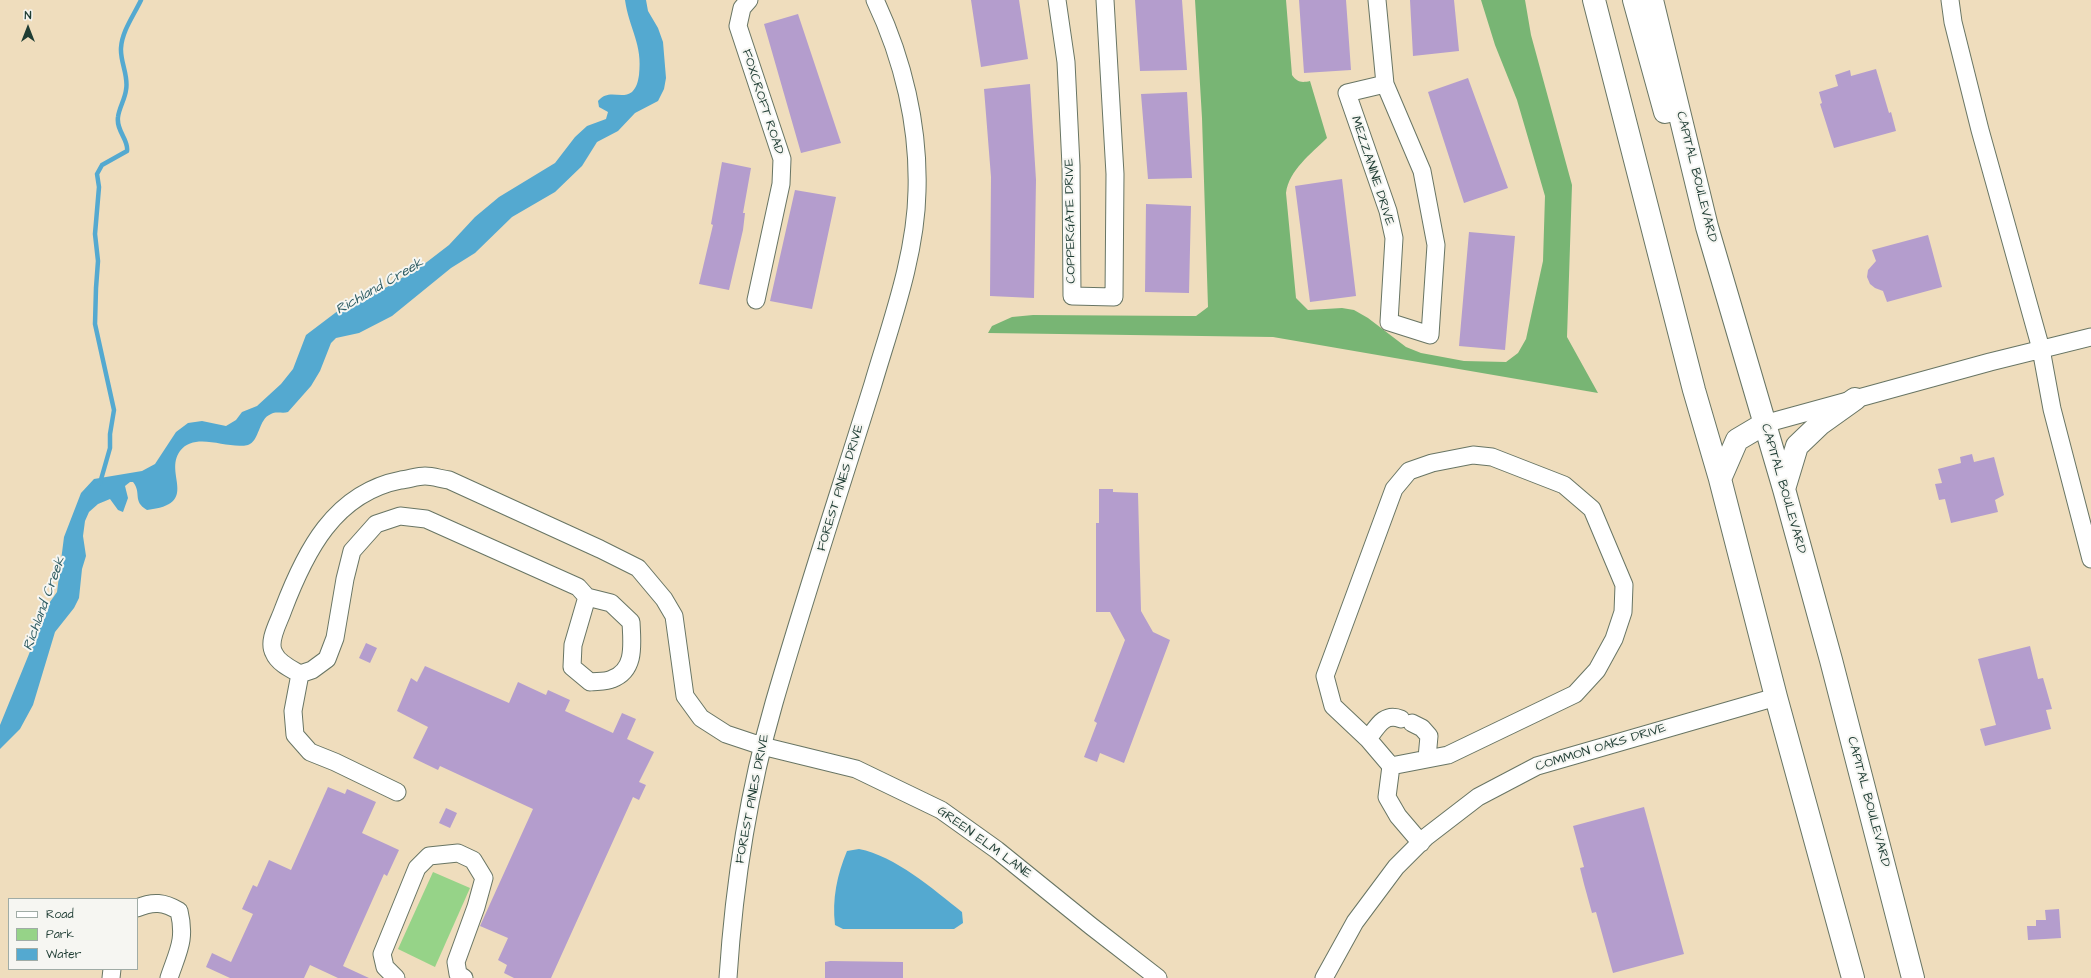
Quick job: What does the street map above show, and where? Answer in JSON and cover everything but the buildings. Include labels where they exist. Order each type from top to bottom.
[{"type":"highway","points":[[1594,0],[1694,390],[1720,479],[1776,697],[1853,978]]},
{"type":"highway","points":[[1634,0],[1670,130],[1695,173]]},
{"type":"highway","name":"CAPITAL BOULEVARD","points":[[1652,0],[1707,227],[1784,489],[1831,660],[1913,978]]},
{"type":"highway","points":[[1784,489],[1797,446],[1820,424],[1856,399]]},
{"type":"highway","points":[[1720,479],[1737,440],[1764,424]]},
{"type":"street","name":"FOXCROFT ROAD","points":[[748,0],[742,8],[738,26],[782,159],[781,184],[756,300]]},
{"type":"street","name":"FOREST PINES DRIVE","points":[[728,978],[741,852],[762,746],[878,367],[910,251],[917,192],[912,116],[903,76],[891,37],[875,0]]},
{"type":"street","name":"COPPERGATE DRIVE","points":[[1057,0],[1066,62],[1071,166],[1072,296],[1114,297],[1114,167],[1105,0]]},
{"type":"street","name":"MEZZANINE DRIVE","points":[[1377,0],[1385,84],[1422,171],[1436,245],[1430,335],[1389,322],[1394,238],[1388,211],[1347,94],[1385,84]]},
{"type":"street","points":[[1950,0],[1953,22],[1980,130],[2041,349],[2052,409],[2091,559]]},
{"type":"street","points":[[1764,424],[2041,349],[2091,337]]},
{"type":"street","points":[[1390,766],[1448,755],[1575,694],[1597,670],[1614,639],[1623,612],[1624,585],[1592,509],[1564,485],[1492,457],[1473,456],[1432,463],[1409,471],[1394,489],[1325,676],[1332,706],[1368,739],[1390,766],[1387,797],[1398,816],[1420,843]]},
{"type":"street","name":"GREEN ELM LANE","points":[[300,674],[286,666],[273,653],[272,640],[310,551],[336,514],[361,494],[388,483],[425,476],[449,480],[638,568],[664,600],[674,616],[685,696],[701,718],[726,734],[762,746],[856,769],[941,810],[997,850],[1158,978]]},
{"type":"street","points":[[397,792],[335,762],[310,752],[295,735],[292,711],[300,674],[312,670],[326,659],[335,638],[345,579],[352,551],[376,524],[400,516],[426,519],[578,588],[587,597],[611,603],[631,622],[632,655],[626,670],[611,680],[590,682],[572,667],[573,646],[587,597]]},
{"type":"street","name":"COMMON OAKS DRIVE","points":[[1324,978],[1355,922],[1396,867],[1420,843],[1478,797],[1536,766],[1776,697]]},
{"type":"street","points":[[1368,739],[1384,719],[1394,716],[1422,728],[1429,736],[1427,758]]},
{"type":"street","points":[[396,978],[385,967],[382,954],[417,868],[428,856],[458,853],[473,860],[484,878],[476,907],[456,962],[457,977]]},
{"type":"street","points":[[138,908],[148,903],[166,903],[179,910],[183,926],[180,949],[169,978]]},
{"type":"green space","points":[[1195,0],[1286,0],[1292,75],[1300,81],[1310,81],[1327,138],[1296,170],[1291,177],[1286,193],[1296,298],[1308,310],[1342,308],[1354,310],[1368,318],[1406,347],[1421,353],[1464,361],[1506,362],[1518,353],[1526,339],[1543,261],[1545,196],[1517,100],[1495,45],[1481,0],[1525,0],[1531,35],[1572,185],[1567,337],[1598,393],[1273,337],[988,333],[992,326],[1012,317],[1033,315],[1196,316],[1208,307],[1202,118]]},
{"type":"green space","points":[[433,872],[470,888],[435,967],[398,949]]},
{"type":"water","points":[[625,0],[646,0],[648,11],[658,28],[663,42],[666,78],[664,89],[658,101],[635,113],[618,131],[597,142],[582,166],[555,192],[512,217],[475,253],[451,268],[392,316],[359,333],[336,338],[331,343],[320,371],[311,386],[288,412],[273,413],[267,417],[252,443],[240,446],[212,442],[194,442],[187,445],[180,451],[176,460],[175,469],[177,495],[173,501],[163,507],[147,510],[142,507],[138,500],[136,486],[133,482],[130,482],[125,486],[128,498],[123,512],[118,510],[110,499],[98,504],[89,512],[85,521],[83,536],[86,556],[82,569],[79,598],[74,608],[55,632],[33,705],[20,729],[0,749],[0,725],[40,627],[45,609],[57,592],[64,537],[81,493],[94,479],[142,471],[155,464],[176,432],[188,423],[202,421],[226,426],[236,420],[242,412],[257,406],[281,384],[293,369],[306,335],[343,307],[387,287],[423,265],[449,245],[475,217],[499,197],[555,163],[575,137],[587,126],[606,119],[608,112],[599,107],[598,101],[606,95],[628,94],[634,90],[638,82],[640,64],[639,54]]},
{"type":"water","points":[[859,849],[886,859],[913,874],[962,912],[963,923],[954,929],[843,929],[835,925],[834,906],[840,869],[847,851]]},
{"type":"waterway","points":[[100,483],[110,448],[110,434],[114,410],[95,324],[98,261],[95,234],[99,187],[97,174],[102,165],[127,151],[126,143],[120,131],[118,122],[127,85],[121,48],[126,29],[141,0]]},
{"type":"water label","name":"Richland Creek","points":[[380,287]]},
{"type":"water label","name":"Richland Creek","points":[[45,604]]}]
